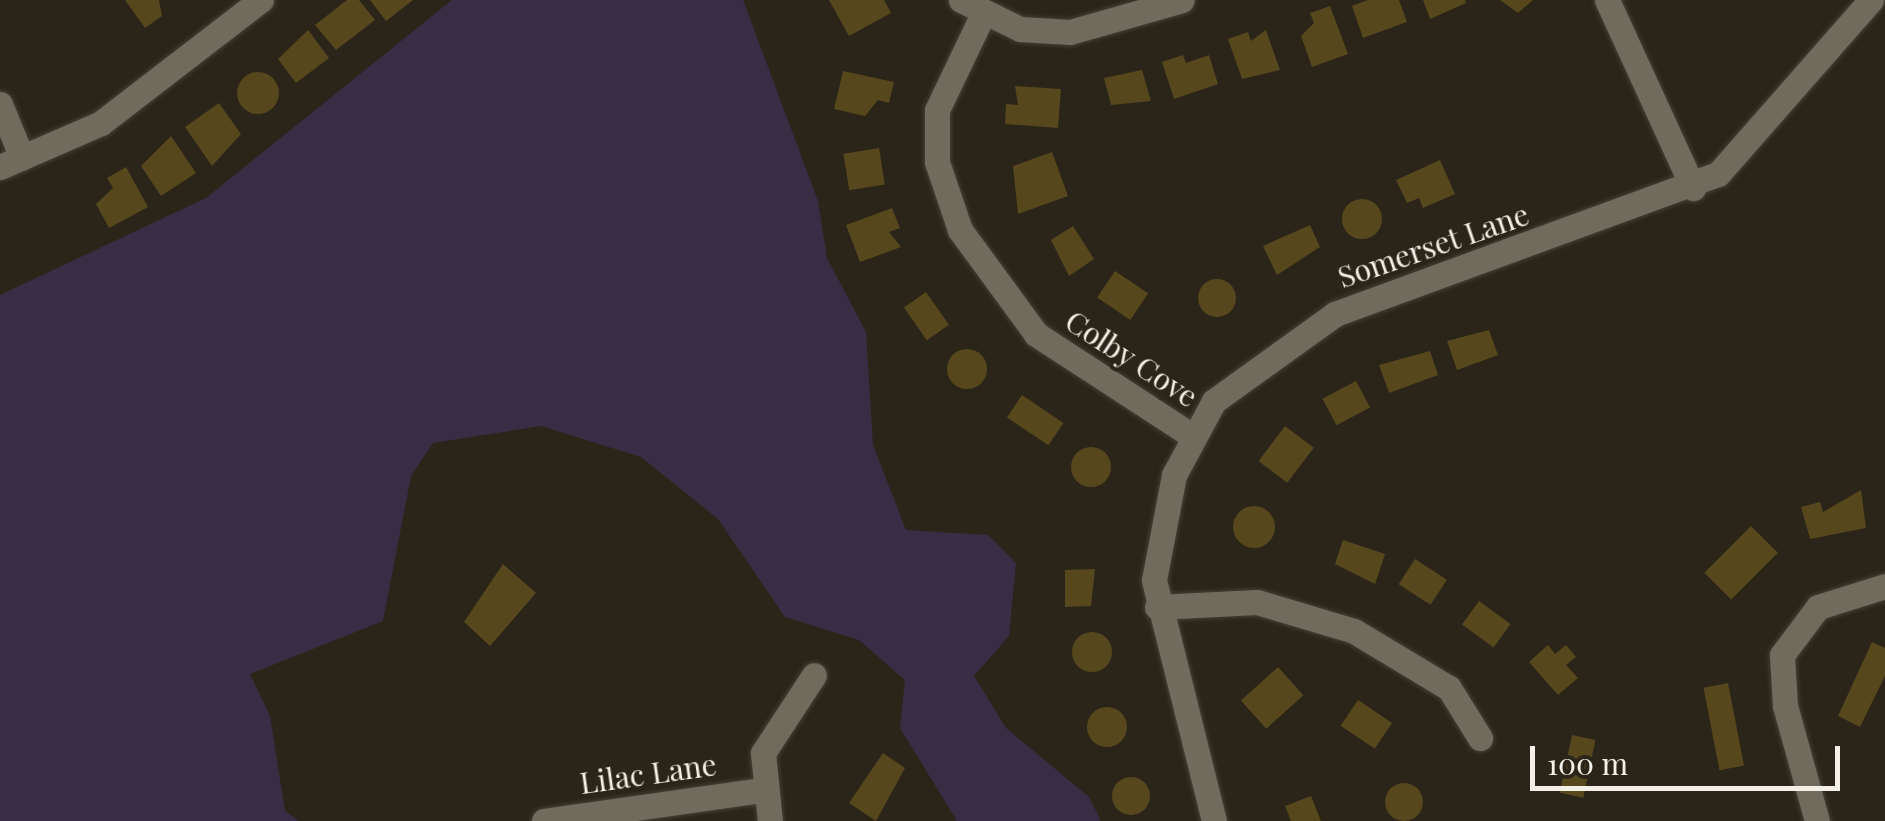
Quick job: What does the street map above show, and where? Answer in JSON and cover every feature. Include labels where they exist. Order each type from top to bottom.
[{"type":"street","points":[[0,104],[11,162],[101,122],[261,0]]},
{"type":"street","points":[[961,0],[982,16],[1070,32],[1182,0]]},
{"type":"street","points":[[1607,0],[1694,188]]},
{"type":"street","name":"Somerset Lane","points":[[1214,821],[1157,607],[1157,540],[1191,435],[1257,363],[1336,314],[1694,188],[1750,148],[1871,0]]},
{"type":"street","name":"Colby Cove","points":[[982,16],[950,70],[934,140],[960,230],[1036,334],[1191,435]]},
{"type":"street","points":[[1817,821],[1785,706],[1782,655],[1818,607],[1885,586]]},
{"type":"street","points":[[1157,607],[1256,602],[1354,631],[1449,688],[1480,738]]},
{"type":"street","points":[[770,821],[761,790],[770,736],[814,674]]},
{"type":"street","name":"Lilac Lane","points":[[544,821],[761,790]]},
{"type":"shaded area","points":[[452,0],[743,0],[818,201],[827,258],[866,332],[873,445],[906,530],[988,535],[1016,563],[1009,636],[974,676],[1006,728],[1089,797],[1101,821],[957,821],[900,728],[905,680],[859,640],[785,617],[718,519],[641,457],[541,426],[433,443],[411,476],[383,621],[250,674],[270,716],[285,811],[299,821],[0,821],[0,295],[206,198]]},
{"type":"building","points":[[125,0],[159,0],[162,16],[145,28]]},
{"type":"building","points":[[347,0],[359,0],[375,20],[336,50],[315,25]]},
{"type":"building","points":[[370,0],[413,0],[386,21]]},
{"type":"building","points":[[829,0],[884,0],[891,13],[849,36]]},
{"type":"building","points":[[1368,0],[1399,0],[1407,22],[1363,38],[1352,6]]},
{"type":"building","points":[[1423,0],[1465,0],[1466,3],[1430,19]]},
{"type":"building","points":[[1500,0],[1533,0],[1518,13]]},
{"type":"building","points":[[1330,6],[1348,54],[1312,67],[1301,36],[1314,23],[1310,13]]},
{"type":"building","points":[[308,30],[329,58],[296,83],[278,59]]},
{"type":"building","points":[[1266,30],[1280,70],[1242,79],[1228,39],[1248,32],[1251,41]]},
{"type":"building","points":[[1183,55],[1186,63],[1209,55],[1218,84],[1174,99],[1162,62]]},
{"type":"building","points":[[1142,70],[1151,101],[1111,105],[1104,78]]},
{"type":"building","points":[[843,71],[894,82],[889,103],[878,100],[865,116],[834,109]]},
{"type":"building","points":[[258,72],[273,78],[279,93],[273,108],[258,114],[243,108],[237,93],[243,78]]},
{"type":"building","points":[[1015,86],[1061,89],[1058,128],[1005,124],[1006,104],[1018,105]]},
{"type":"building","points":[[219,103],[241,134],[212,166],[185,127]]},
{"type":"building","points":[[171,136],[196,173],[161,196],[141,166]]},
{"type":"building","points":[[879,148],[885,185],[849,190],[843,154]]},
{"type":"building","points":[[1052,152],[1068,196],[1018,214],[1013,166]]},
{"type":"building","points":[[1440,160],[1455,194],[1423,208],[1419,198],[1407,203],[1396,180]]},
{"type":"building","points":[[126,167],[148,207],[109,228],[96,204],[113,188],[107,178]]},
{"type":"building","points":[[1362,199],[1376,205],[1382,219],[1376,233],[1362,239],[1348,233],[1342,219],[1348,205]]},
{"type":"building","points":[[892,208],[900,228],[889,232],[901,247],[860,262],[846,225]]},
{"type":"building","points":[[1310,225],[1320,247],[1277,275],[1263,246]]},
{"type":"building","points":[[1073,226],[1094,259],[1069,276],[1051,240]]},
{"type":"building","points":[[1115,271],[1148,293],[1130,320],[1097,298]]},
{"type":"building","points":[[1217,279],[1231,284],[1236,298],[1231,312],[1217,317],[1203,312],[1198,298],[1203,284]]},
{"type":"building","points":[[926,292],[949,325],[927,340],[904,307]]},
{"type":"building","points":[[1489,330],[1498,355],[1457,370],[1447,341]]},
{"type":"building","points":[[967,349],[981,355],[987,369],[981,383],[967,389],[953,383],[947,369],[953,355]]},
{"type":"building","points":[[1430,351],[1438,375],[1389,393],[1379,365]]},
{"type":"building","points":[[1356,381],[1370,407],[1337,425],[1322,399]]},
{"type":"building","points":[[1022,395],[1063,423],[1048,445],[1007,417]]},
{"type":"building","points":[[1285,426],[1314,448],[1287,483],[1259,461]]},
{"type":"building","points":[[1091,447],[1105,453],[1111,467],[1105,481],[1091,487],[1077,481],[1071,467],[1077,453]]},
{"type":"building","points":[[1861,490],[1866,528],[1810,539],[1801,507],[1820,502],[1823,512]]},
{"type":"building","points":[[1254,506],[1269,512],[1275,527],[1269,542],[1254,548],[1239,542],[1233,527],[1239,512]]},
{"type":"building","points":[[1751,526],[1778,553],[1731,600],[1704,573]]},
{"type":"building","points":[[1343,540],[1385,554],[1375,584],[1335,564]]},
{"type":"building","points":[[1415,559],[1447,580],[1431,605],[1399,584]]},
{"type":"building","points":[[503,564],[536,593],[490,646],[464,622]]},
{"type":"building","points":[[1095,569],[1091,606],[1065,607],[1065,570]]},
{"type":"building","points":[[1479,601],[1511,624],[1494,647],[1462,624]]},
{"type":"building","points":[[1092,632],[1106,638],[1112,652],[1106,666],[1092,672],[1078,666],[1072,652],[1078,638]]},
{"type":"building","points":[[1872,642],[1885,648],[1885,676],[1860,727],[1838,716]]},
{"type":"building","points":[[1548,645],[1555,654],[1566,645],[1576,657],[1566,665],[1578,678],[1558,695],[1529,662]]},
{"type":"building","points":[[1278,667],[1303,695],[1266,729],[1241,700]]},
{"type":"building","points":[[1728,683],[1744,765],[1719,770],[1703,688]]},
{"type":"building","points":[[1358,700],[1392,723],[1375,749],[1341,726]]},
{"type":"building","points":[[1107,707],[1121,713],[1127,727],[1121,741],[1107,747],[1093,741],[1087,727],[1093,713]]},
{"type":"building","points":[[1572,735],[1595,740],[1583,798],[1560,793]]},
{"type":"building","points":[[883,753],[905,768],[876,821],[849,803]]},
{"type":"building","points":[[1131,777],[1144,783],[1150,796],[1144,809],[1131,815],[1118,809],[1112,796],[1118,783]]},
{"type":"building","points":[[1404,783],[1418,788],[1423,802],[1418,816],[1404,821],[1390,816],[1385,802],[1390,788]]},
{"type":"building","points":[[1311,796],[1321,821],[1291,821],[1285,806]]}]
